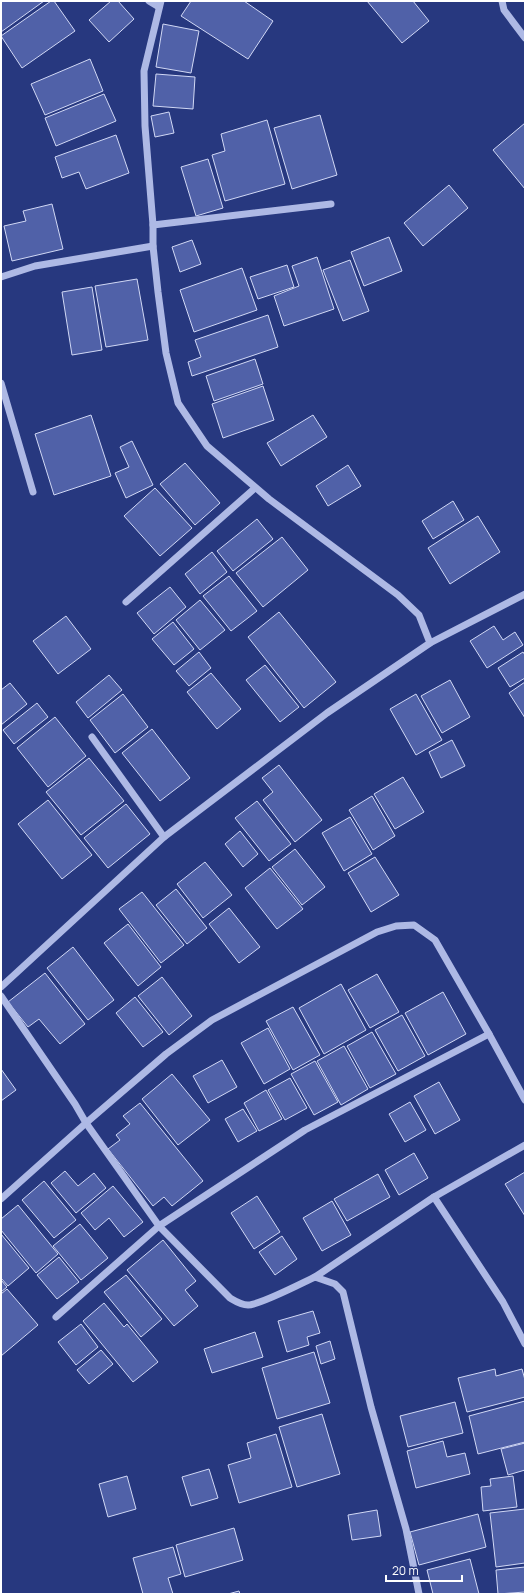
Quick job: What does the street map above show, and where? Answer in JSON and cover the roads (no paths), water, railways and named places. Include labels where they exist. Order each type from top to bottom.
[{"type":"street","points":[[149,1],[160,4],[144,72],[145,126],[153,224],[153,246],[166,353],[178,403],[207,446],[256,488],[348,559],[398,595],[419,615],[430,643]]},
{"type":"street","points":[[502,1],[504,10],[525,38]]},
{"type":"street","points":[[153,224],[331,204]]},
{"type":"street","points":[[1,277],[35,266],[153,246]]},
{"type":"street","points":[[1,383],[33,492]]},
{"type":"street","points":[[126,602],[256,488]]},
{"type":"street","points":[[1,987],[164,837],[327,713],[430,643],[525,594]]},
{"type":"street","points":[[92,737],[164,837]]},
{"type":"street","points":[[1,1199],[166,1054],[212,1020],[378,932],[396,926],[414,925],[435,940],[525,1100]]},
{"type":"street","points":[[1,996],[75,1104],[86,1123],[159,1226],[230,1298],[240,1304],[248,1305],[259,1302],[315,1277],[434,1197],[525,1145]]},
{"type":"street","points":[[56,1317],[159,1226],[305,1130],[489,1034]]},
{"type":"street","points":[[434,1197],[503,1302],[525,1344]]},
{"type":"street","points":[[315,1277],[335,1284],[343,1292],[372,1407],[406,1529],[419,1594]]}]
